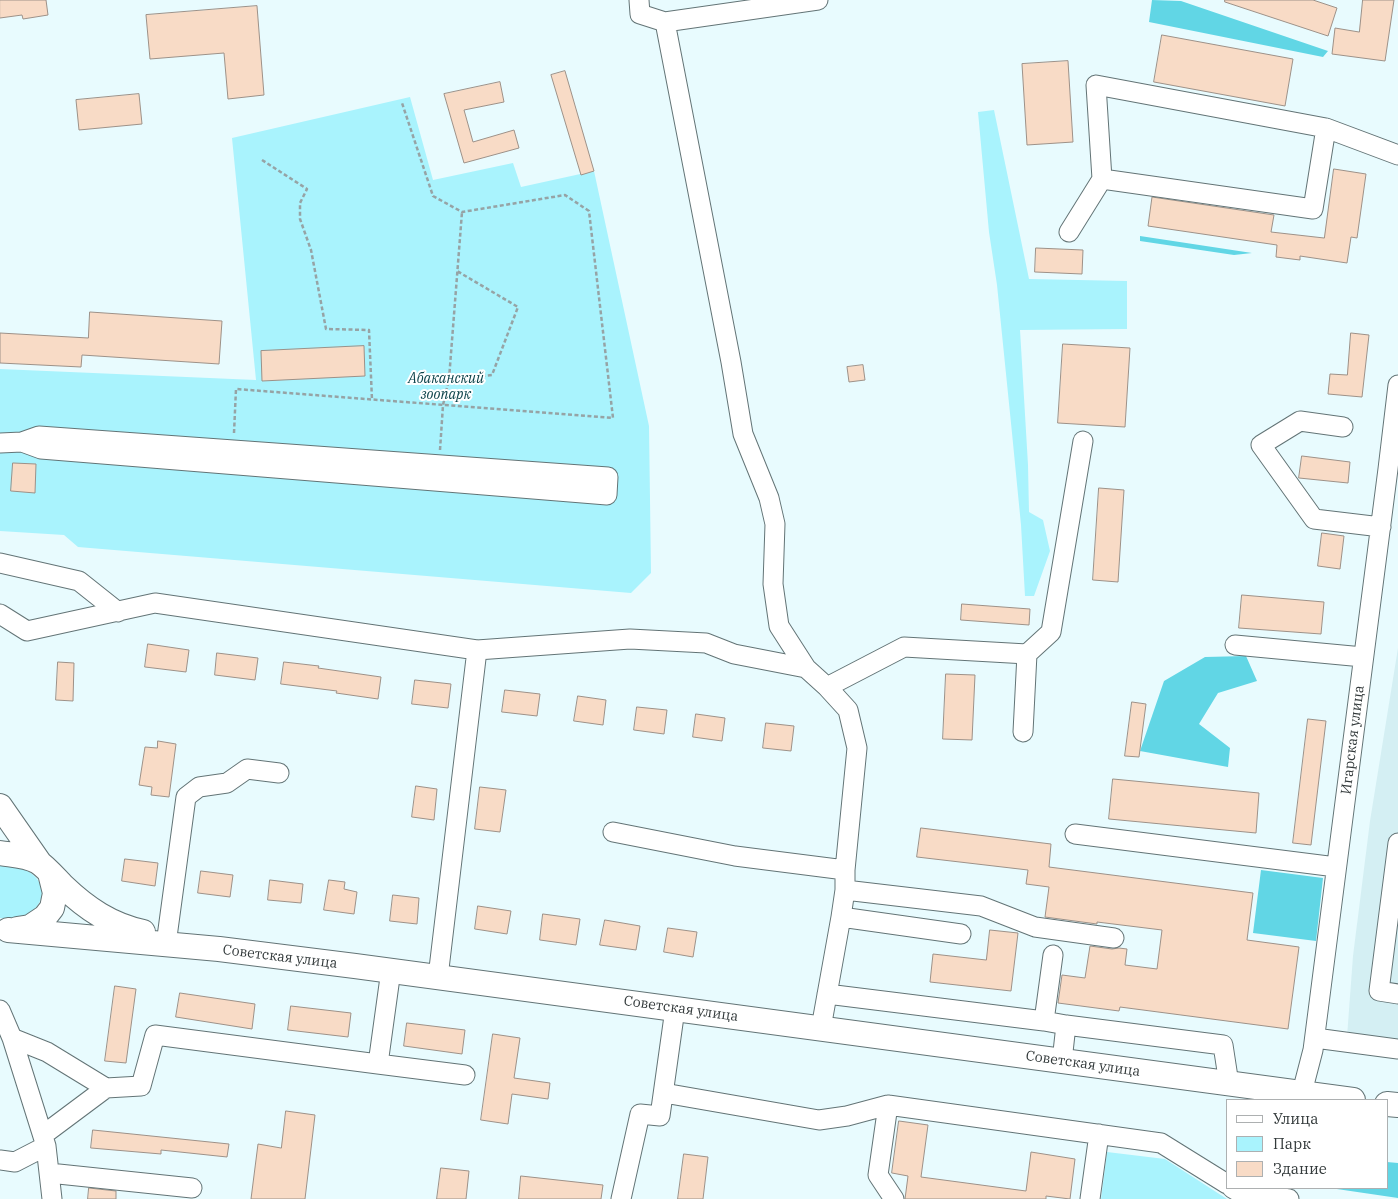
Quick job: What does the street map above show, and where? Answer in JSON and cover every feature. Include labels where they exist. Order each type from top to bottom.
[{"type":"main road","points":[[0,806],[44,868],[77,900],[98,915],[117,925],[219,949]]},
{"type":"main road","points":[[0,853],[25,857],[44,868],[55,893],[52,908],[45,917],[30,927],[4,929]]},
{"type":"main road","name":"Советская улица","points":[[4,929],[219,949],[391,970],[1228,1084],[1300,1097],[1335,1099]]},
{"type":"street","points":[[639,0],[640,14],[665,22],[818,0]]},
{"type":"street","points":[[665,22],[743,434],[769,498],[775,524],[773,584],[779,626],[806,668],[848,710],[857,748],[845,870],[845,890],[821,1028]]},
{"type":"street","points":[[1069,232],[1102,179],[1096,85],[1326,128],[1398,154]]},
{"type":"street","points":[[1102,179],[1313,209],[1326,128]]},
{"type":"street","name":"Игарская улица","points":[[1300,1097],[1315,1038],[1363,658],[1381,528],[1393,470],[1398,385]]},
{"type":"street","points":[[1343,427],[1300,421],[1262,446],[1314,519],[1381,528]]},
{"type":"street","points":[[0,443],[22,442],[39,436],[608,477],[607,495],[41,449],[22,442]]},
{"type":"street","points":[[827,687],[904,647],[1027,654],[1052,632],[1083,441]]},
{"type":"street","points":[[0,563],[79,581],[118,612]]},
{"type":"street","points":[[0,614],[27,631],[155,603],[477,650],[630,639],[706,643],[734,654],[806,668]]},
{"type":"street","points":[[1235,646],[1363,658]]},
{"type":"street","points":[[438,977],[477,650]]},
{"type":"street","points":[[1023,732],[1027,654]]},
{"type":"street","points":[[167,937],[186,797],[199,787],[227,783],[246,769],[279,772]]},
{"type":"street","points":[[613,832],[736,856],[845,870]]},
{"type":"street","points":[[1075,834],[1336,867]]},
{"type":"street","points":[[1398,843],[1379,991],[1398,994]]},
{"type":"street","points":[[845,890],[981,906],[1035,927],[1114,938]]},
{"type":"street","points":[[841,917],[961,934]]},
{"type":"street","points":[[1044,1021],[1053,955]]},
{"type":"street","points":[[378,1064],[391,970]]},
{"type":"street","points":[[827,994],[1223,1045],[1228,1084]]},
{"type":"street","points":[[621,1199],[640,1114],[660,1116],[675,1009]]},
{"type":"street","points":[[0,1010],[12,1038],[45,1140],[52,1199]]},
{"type":"street","points":[[1062,1061],[1066,1025]]},
{"type":"street","points":[[12,1038],[46,1052],[106,1088],[141,1086],[155,1035],[465,1075]]},
{"type":"street","points":[[1315,1038],[1398,1049]]},
{"type":"street","points":[[0,1160],[15,1162],[45,1140],[106,1088]]},
{"type":"street","points":[[664,1093],[819,1120],[846,1116],[888,1105],[1161,1143],[1226,1183]]},
{"type":"street","points":[[888,1105],[878,1175],[894,1199]]},
{"type":"street","points":[[1090,1199],[1099,1134]]},
{"type":"street","points":[[50,1173],[192,1188]]},
{"type":"street","points":[[1234,1189],[1237,1191],[1286,1196]]},
{"type":"path","points":[[233,450],[236,389],[613,418],[589,211],[565,195],[462,212],[433,196],[402,102]]},
{"type":"path","points":[[262,160],[307,189],[300,204],[300,218],[311,250],[326,328],[369,330],[372,400]]},
{"type":"path","points":[[440,465],[443,405],[449,379],[462,212]]},
{"type":"path","points":[[449,379],[492,375],[518,307],[458,271]]},
{"type":"shaded area","points":[[1152,0],[1181,1],[1328,51],[1323,57],[1149,22]]},
{"type":"shaded area","points":[[1140,236],[1252,253],[1234,255],[1140,241]]},
{"type":"shaded area","points":[[1398,648],[1398,1043],[1347,1037],[1353,956],[1370,821]]},
{"type":"shaded area","points":[[1246,656],[1257,681],[1218,693],[1199,724],[1230,748],[1228,767],[1140,751],[1164,681],[1205,657]]},
{"type":"shaded area","points":[[1261,870],[1323,878],[1316,941],[1253,933]]},
{"type":"shaded area","points":[[1388,1162],[1398,1163],[1398,1198],[1337,1189],[1388,1189]]},
{"type":"green space","name":"Абаканский зоопарк","points":[[410,97],[433,180],[513,163],[521,187],[594,171],[649,426],[651,573],[631,593],[78,547],[64,535],[0,531],[0,369],[256,380],[232,138]]},
{"type":"green space","points":[[994,110],[1029,279],[1127,281],[1127,329],[1020,330],[1029,512],[1043,520],[1050,551],[1034,596],[1025,596],[1021,525],[978,112]]},
{"type":"green space","points":[[0,861],[25,869],[41,885],[42,891],[39,903],[30,913],[17,918],[0,918]]},
{"type":"green space","points":[[1107,1152],[1165,1159],[1227,1199],[1101,1199]]},
{"type":"building","points":[[0,0],[46,0],[48,15],[23,19],[22,15],[0,18]]},
{"type":"building","points":[[1225,0],[1313,0],[1337,8],[1328,36],[1225,2]]},
{"type":"building","points":[[1363,0],[1394,0],[1385,61],[1332,54],[1335,28],[1359,32]]},
{"type":"building","points":[[257,6],[264,95],[228,99],[224,53],[150,59],[146,15]]},
{"type":"building","points":[[1162,35],[1293,59],[1285,106],[1154,82]]},
{"type":"building","points":[[1068,61],[1073,142],[1027,145],[1022,64]]},
{"type":"building","points":[[565,71],[594,171],[581,175],[551,75]]},
{"type":"building","points":[[500,82],[504,102],[464,110],[473,142],[514,130],[519,148],[464,163],[444,94]]},
{"type":"building","points":[[139,94],[142,124],[79,130],[76,100]]},
{"type":"building","points":[[1334,169],[1366,174],[1357,238],[1351,237],[1347,263],[1300,256],[1300,260],[1276,257],[1277,245],[1148,226],[1152,197],[1274,215],[1271,232],[1324,238]]},
{"type":"building","points":[[1036,248],[1083,250],[1082,274],[1035,272]]},
{"type":"building","points":[[90,312],[222,321],[219,364],[82,355],[81,367],[0,363],[0,333],[88,338]]},
{"type":"building","points":[[1351,333],[1369,335],[1362,397],[1328,394],[1330,374],[1347,375]]},
{"type":"building","points":[[1063,344],[1130,348],[1125,427],[1058,423]]},
{"type":"building","points":[[364,346],[365,376],[262,381],[261,351]]},
{"type":"building","points":[[863,365],[865,380],[849,382],[847,367]]},
{"type":"building","points":[[1302,456],[1350,462],[1348,483],[1299,478]]},
{"type":"building","points":[[13,463],[36,464],[35,493],[11,491]]},
{"type":"building","points":[[1099,488],[1124,490],[1118,582],[1093,580]]},
{"type":"building","points":[[1322,533],[1344,536],[1340,569],[1318,566]]},
{"type":"building","points":[[1242,595],[1324,602],[1321,634],[1239,628]]},
{"type":"building","points":[[962,604],[1030,609],[1029,625],[961,620]]},
{"type":"building","points":[[148,644],[189,650],[186,672],[145,667]]},
{"type":"building","points":[[217,653],[258,658],[255,680],[215,675]]},
{"type":"building","points":[[58,662],[74,663],[73,701],[56,700]]},
{"type":"building","points":[[284,662],[381,677],[378,699],[336,693],[337,691],[281,684]]},
{"type":"building","points":[[946,674],[975,675],[972,740],[943,739]]},
{"type":"building","points":[[415,680],[451,684],[448,708],[412,704]]},
{"type":"building","points":[[505,690],[540,694],[537,716],[502,712]]},
{"type":"building","points":[[578,696],[606,700],[603,725],[574,721]]},
{"type":"building","points":[[1132,702],[1146,704],[1139,757],[1125,756]]},
{"type":"building","points":[[637,707],[667,710],[664,734],[634,730]]},
{"type":"building","points":[[696,714],[725,718],[722,741],[693,737]]},
{"type":"building","points":[[1308,719],[1326,721],[1311,845],[1293,843]]},
{"type":"building","points":[[766,723],[794,726],[791,751],[763,748]]},
{"type":"building","points":[[158,741],[176,744],[169,797],[151,795],[152,787],[139,785],[145,747],[157,748]]},
{"type":"building","points":[[1113,779],[1259,793],[1256,833],[1109,819]]},
{"type":"building","points":[[416,786],[437,789],[434,820],[412,817]]},
{"type":"building","points":[[480,787],[506,790],[500,832],[475,829]]},
{"type":"building","points":[[921,828],[1051,844],[1049,867],[1253,893],[1247,940],[1299,947],[1288,1029],[1120,1007],[1119,1011],[1058,1003],[1062,975],[1085,978],[1090,946],[1127,949],[1125,965],[1157,969],[1162,930],[1045,917],[1049,887],[1026,884],[1028,870],[917,857]]},
{"type":"building","points":[[125,859],[158,863],[155,886],[122,881]]},
{"type":"building","points":[[201,871],[233,875],[230,897],[198,893]]},
{"type":"building","points":[[270,880],[303,884],[301,903],[268,900]]},
{"type":"building","points":[[329,880],[345,882],[344,889],[357,892],[354,914],[324,910]]},
{"type":"building","points":[[393,895],[419,898],[417,924],[390,921]]},
{"type":"building","points":[[478,906],[511,911],[507,934],[475,929]]},
{"type":"building","points":[[543,914],[580,919],[576,945],[540,940]]},
{"type":"building","points":[[605,920],[640,926],[636,950],[600,945]]},
{"type":"building","points":[[668,928],[697,932],[693,957],[664,952]]},
{"type":"building","points":[[990,930],[1018,933],[1011,991],[930,982],[933,954],[986,960]]},
{"type":"building","points":[[115,986],[136,989],[126,1063],[105,1061]]},
{"type":"building","points":[[180,993],[255,1004],[252,1029],[176,1017]]},
{"type":"building","points":[[291,1006],[351,1013],[348,1037],[288,1030]]},
{"type":"building","points":[[407,1023],[465,1030],[462,1054],[404,1046]]},
{"type":"building","points":[[493,1034],[520,1038],[514,1078],[550,1083],[548,1099],[512,1094],[508,1124],[481,1120]]},
{"type":"building","points":[[286,1111],[315,1115],[305,1199],[251,1199],[258,1144],[281,1148]]},
{"type":"building","points":[[899,1121],[928,1125],[921,1177],[1026,1191],[1031,1152],[1075,1159],[1070,1199],[1046,1196],[1046,1199],[905,1199],[908,1176],[892,1173]]},
{"type":"building","points":[[93,1130],[229,1144],[227,1157],[161,1150],[161,1154],[91,1148]]},
{"type":"building","points":[[684,1154],[708,1157],[703,1199],[678,1199]]},
{"type":"building","points":[[441,1168],[469,1171],[466,1199],[437,1199]]},
{"type":"building","points":[[521,1176],[603,1185],[601,1199],[519,1199]]},
{"type":"building","points":[[89,1188],[116,1191],[116,1199],[88,1199]]}]
